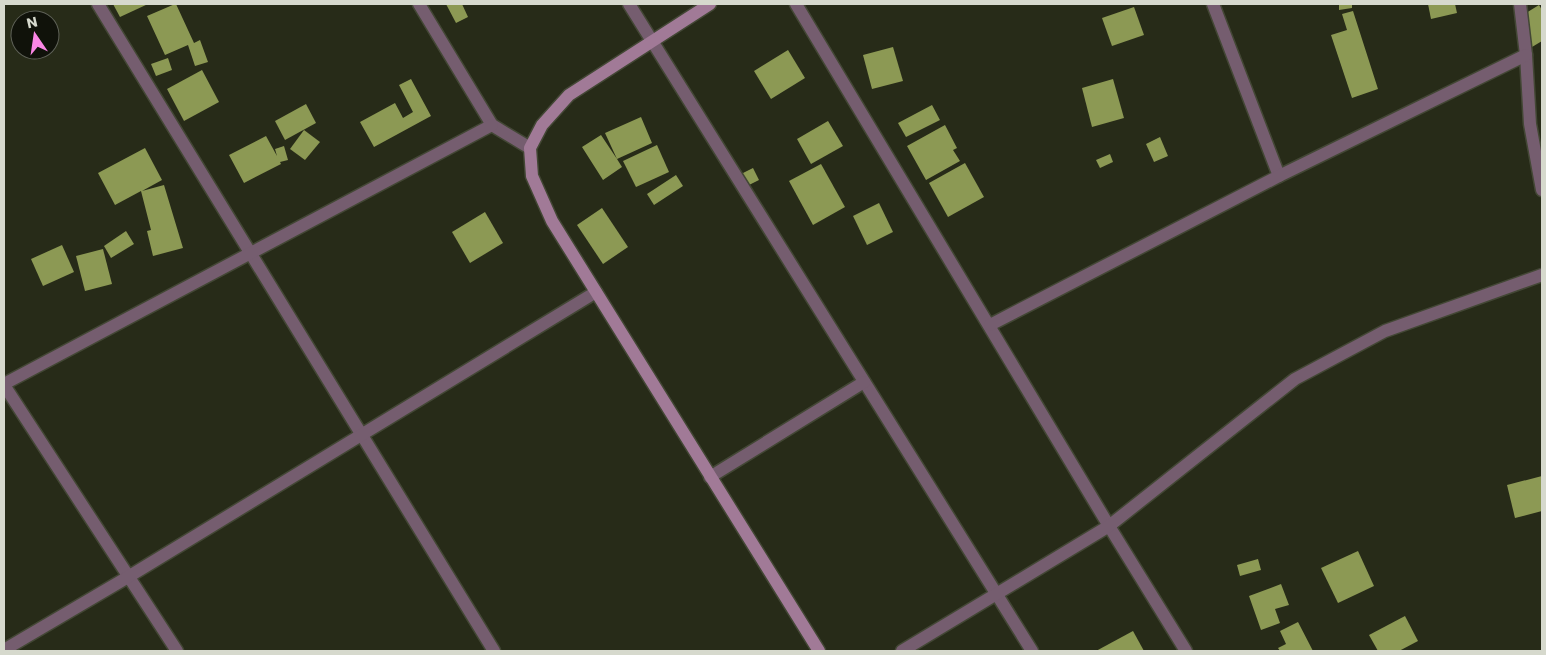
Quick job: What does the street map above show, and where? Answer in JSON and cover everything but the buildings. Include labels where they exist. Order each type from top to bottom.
[{"type":"street","points":[[98,4],[494,651]]},
{"type":"street","points":[[419,4],[492,125],[530,148]]},
{"type":"street","points":[[629,4],[1032,651]]},
{"type":"street","points":[[710,4],[570,96],[542,124],[530,148],[532,176],[552,221],[819,651]]},
{"type":"street","points":[[796,4],[1186,651]]},
{"type":"street","points":[[1213,4],[1279,176]]},
{"type":"street","points":[[1520,4],[1526,55],[1530,124],[1542,190]]},
{"type":"street","points":[[990,325],[1279,176],[1526,55]]},
{"type":"street","points":[[177,651],[4,384],[492,125]]},
{"type":"street","points":[[902,651],[1109,526],[1295,379],[1385,331],[1542,275]]},
{"type":"street","points":[[4,650],[128,577],[596,292]]},
{"type":"street","points":[[710,477],[864,382]]}]
